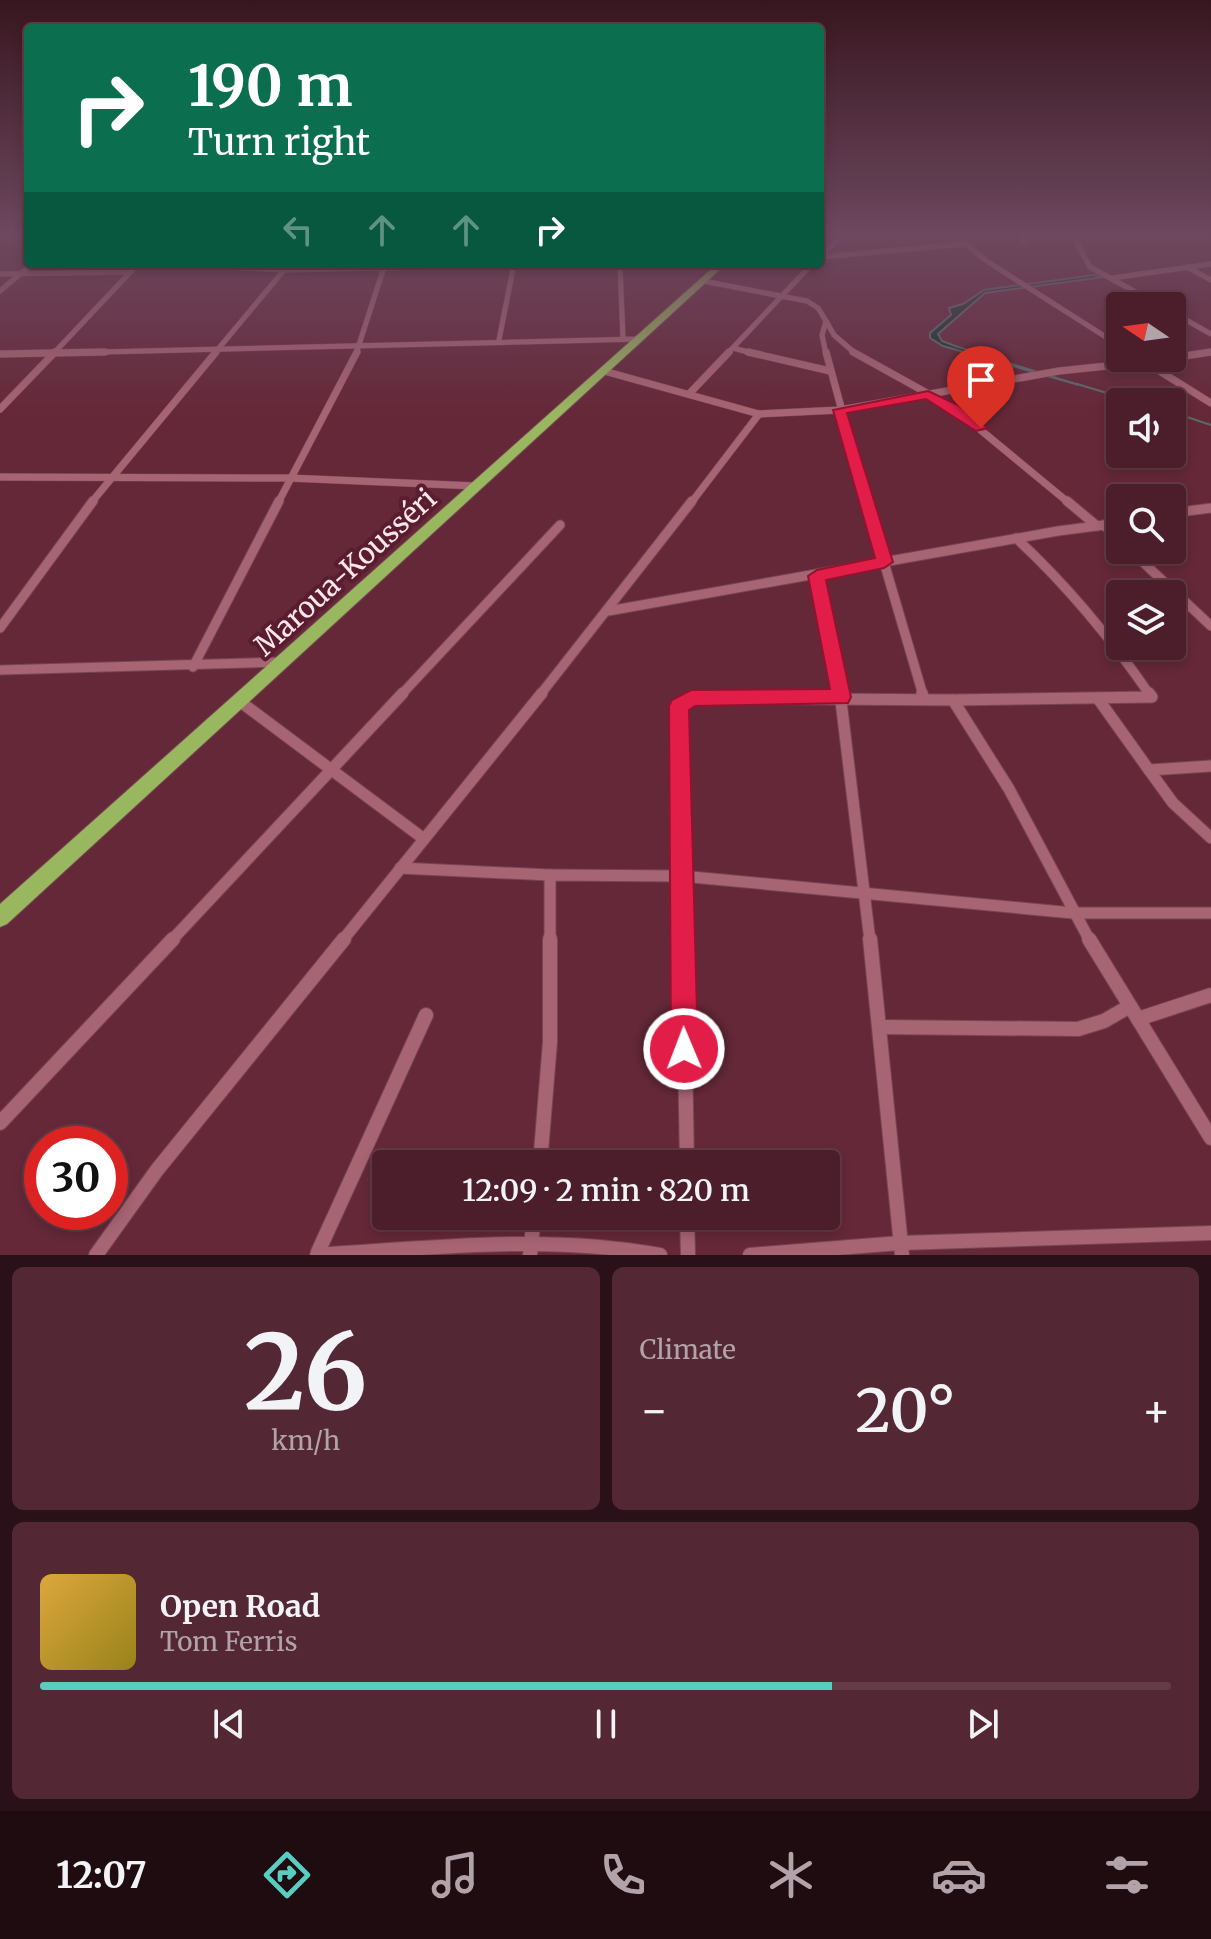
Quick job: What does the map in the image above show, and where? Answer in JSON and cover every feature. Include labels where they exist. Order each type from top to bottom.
[{"type":"highway","name":"Maroua-Kousséri","points":[[0,917],[688,295]]},
{"type":"street","points":[[0,409],[109,295]]},
{"type":"street","points":[[0,628],[111,476],[263,295]]},
{"type":"street","points":[[193,667],[360,346],[375,295]]},
{"type":"street","points":[[499,340],[508,295]]},
{"type":"street","points":[[621,295],[623,339]]},
{"type":"street","points":[[770,295],[812,303],[834,335],[869,364],[968,418],[1106,530]]},
{"type":"street","points":[[689,394],[784,295]]},
{"type":"street","points":[[1042,295],[1106,337]]},
{"type":"street","points":[[1186,320],[1211,334]]},
{"type":"street","points":[[826,321],[822,335],[840,410],[924,699]]},
{"type":"street","points":[[0,354],[639,339]]},
{"type":"street","points":[[733,348],[830,371]]},
{"type":"street","points":[[1186,355],[1211,352]]},
{"type":"street","points":[[604,371],[759,414],[840,410],[1106,365]]},
{"type":"street","points":[[1161,372],[1211,403]]},
{"type":"street","points":[[96,1255],[157,1170],[608,611],[759,414]]},
{"type":"street","points":[[0,477],[289,478],[476,486]]},
{"type":"street","points":[[1186,511],[1211,508]]},
{"type":"street","points":[[0,1123],[335,769],[560,525]]},
{"type":"street","points":[[608,611],[1106,525]]},
{"type":"street","points":[[687,1150],[679,706],[691,698],[1099,700],[1152,697],[1094,618],[1057,576],[1016,538]]},
{"type":"street","points":[[1145,564],[1211,626]]},
{"type":"street","points":[[817,576],[841,697],[867,895],[901,1249]]},
{"type":"street","points":[[0,670],[193,667],[281,662]]},
{"type":"street","points":[[238,700],[335,769],[424,839]]},
{"type":"street","points":[[953,700],[1009,789],[1073,913],[1211,1138]]},
{"type":"street","points":[[1099,700],[1173,803],[1211,838]]},
{"type":"street","points":[[1149,770],[1211,766]]},
{"type":"street","points":[[400,868],[550,875],[681,876],[1073,913],[1211,913]]},
{"type":"street","points":[[541,1150],[550,1042],[550,875]]},
{"type":"street","points":[[880,1027],[1078,1029],[1211,995]]},
{"type":"street","points":[[426,1015],[318,1254],[610,1246],[660,1255]]},
{"type":"street","points":[[687,1230],[688,1255]]},
{"type":"street","points":[[750,1255],[1211,1233]]},
{"type":"water","points":[[977,295],[983,295],[938,334],[942,341],[1079,385],[943,346],[930,338],[930,333],[951,315],[949,308],[963,304]]},
{"type":"waterway","points":[[1077,384],[1106,393]]},
{"type":"waterway","points":[[1186,417],[1211,425]]},
{"type":"route","points":[[684,1049],[679,706],[691,698],[841,697],[817,576],[884,562],[840,410],[928,395],[954,408],[981,428]]}]
